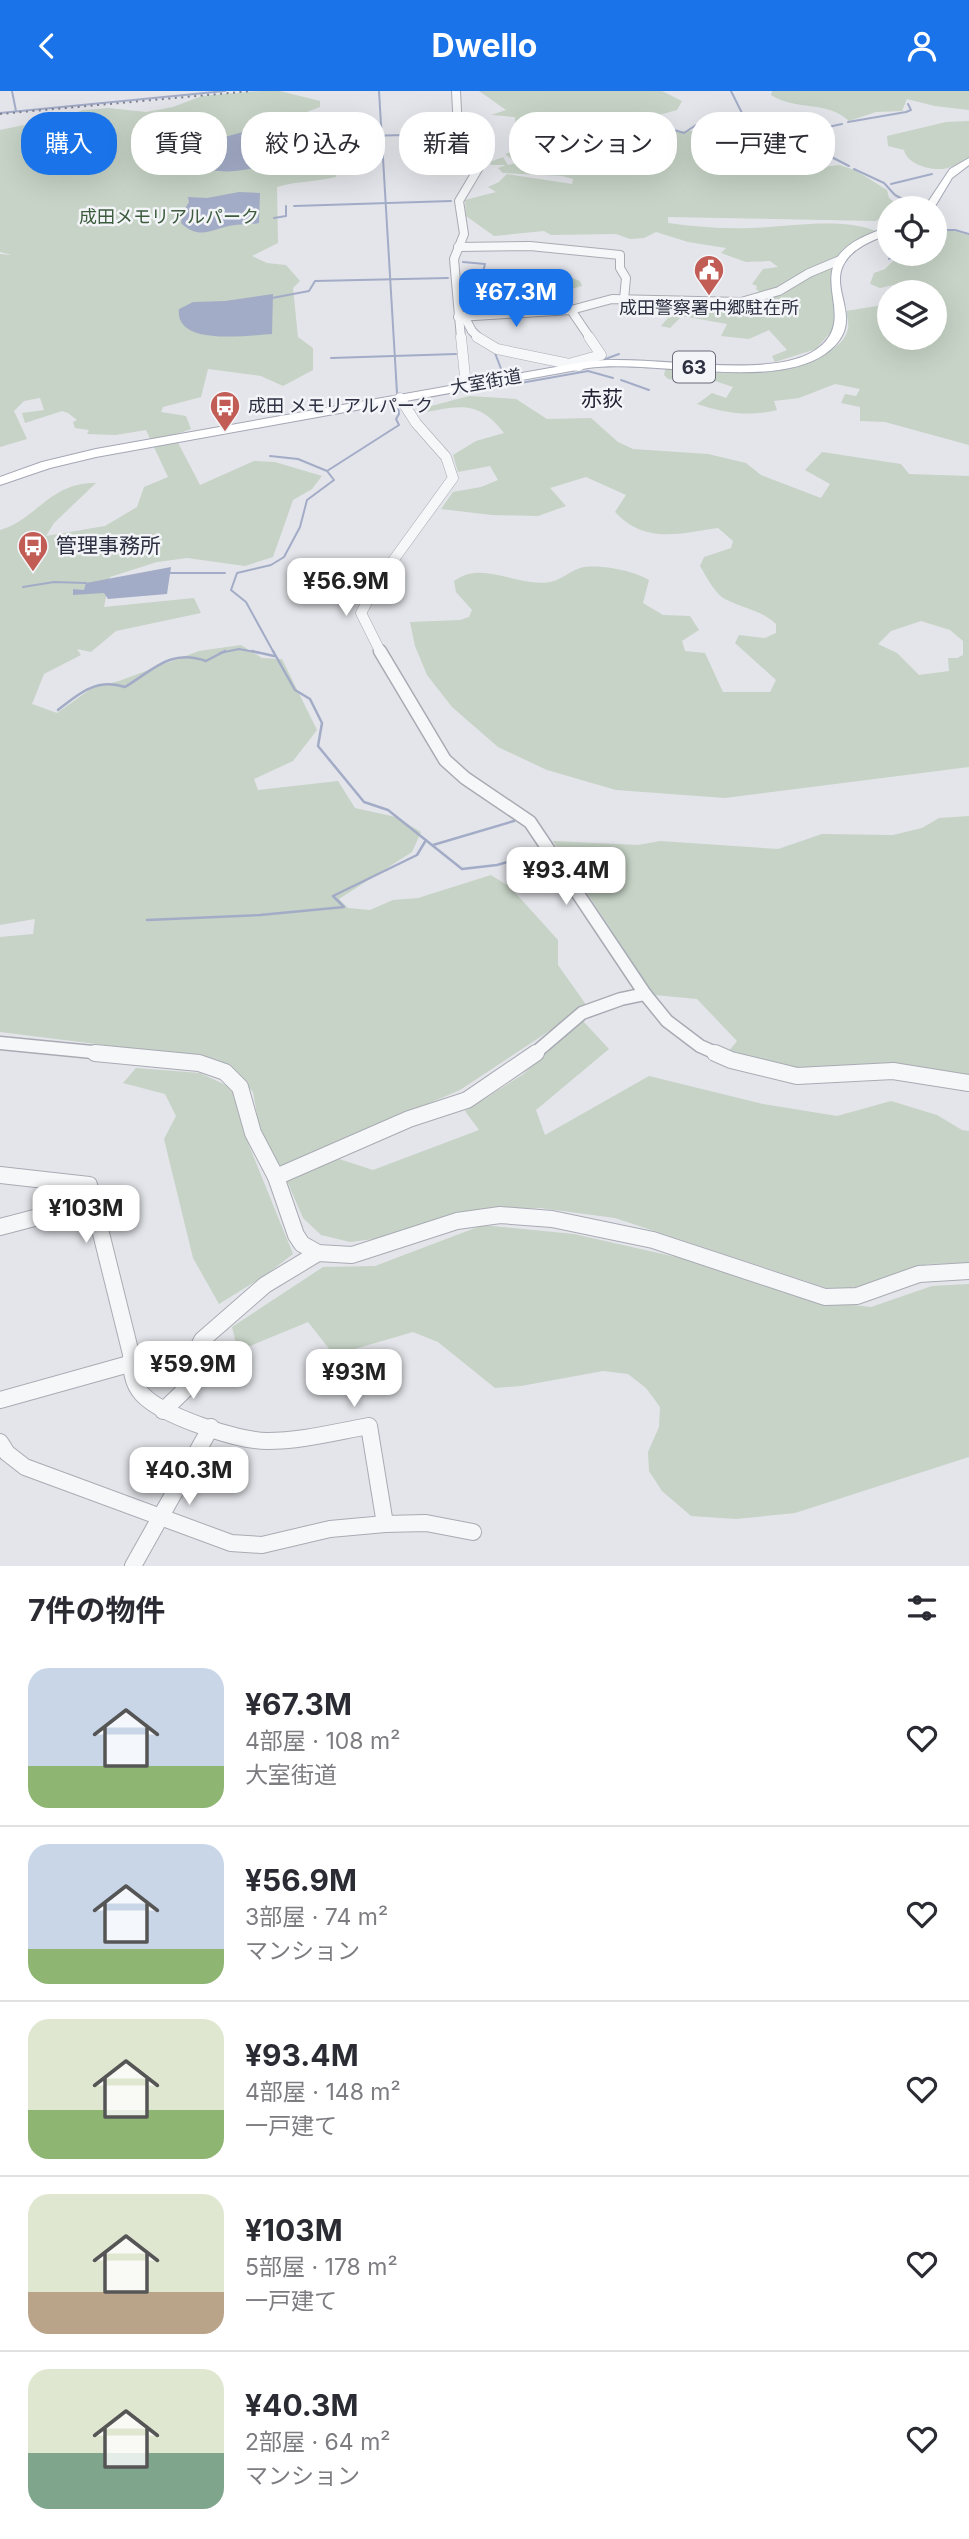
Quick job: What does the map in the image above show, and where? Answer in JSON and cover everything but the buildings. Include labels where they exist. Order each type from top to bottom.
[{"type":"main road","points":[[935,196],[952,170],[969,161]]},
{"type":"main road","points":[[840,260],[853,248],[877,236]]},
{"type":"main road","name":"大室街道","points":[[0,481],[46,465],[96,453],[575,365],[614,362],[748,369],[797,361],[825,348],[840,329],[841,316],[835,277],[840,260]]},
{"type":"street","points":[[456,91],[458,129],[481,164],[459,201],[464,234],[454,259],[466,386]]},
{"type":"street","points":[[458,247],[530,246],[620,255],[620,268],[626,278],[624,299]]},
{"type":"street","points":[[461,317],[571,310],[599,301],[624,299],[741,302],[779,291],[809,273],[840,260]]},
{"type":"street","points":[[461,317],[468,330],[482,342],[508,353],[575,365],[601,355],[571,310]]},
{"type":"street","points":[[462,347],[482,342]]},
{"type":"street","points":[[400,398],[416,423],[446,457],[453,478],[379,580],[360,613],[445,760],[482,792],[506,802],[530,822],[645,994],[684,1037],[699,1046],[744,1063],[797,1076],[893,1071],[969,1083]]},
{"type":"street","points":[[276,1177],[409,1119],[467,1100],[527,1059],[582,1013],[621,999],[645,994]]},
{"type":"street","points":[[0,1043],[199,1063],[225,1072],[240,1087],[253,1133],[276,1177],[296,1235],[302,1244],[318,1254],[352,1255],[457,1221],[500,1215],[552,1219],[653,1240],[825,1297],[857,1296],[919,1274],[969,1271]]},
{"type":"street","points":[[0,1175],[89,1185],[131,1354],[129,1364],[138,1390],[145,1399],[163,1411],[249,1440],[268,1440],[369,1426],[386,1524]]},
{"type":"street","points":[[0,1227],[95,1202]]},
{"type":"street","points":[[163,1411],[197,1378],[198,1348],[202,1340],[265,1285],[318,1254]]},
{"type":"street","points":[[0,1400],[129,1364]]},
{"type":"street","points":[[133,1566],[211,1427]]},
{"type":"street","points":[[0,1442],[7,1453],[25,1467],[231,1543],[270,1544],[330,1529],[386,1524],[426,1523],[473,1532]]},
{"type":"green space","name":"成田メモリアルパーク","points":[[280,91],[320,101],[320,107],[307,112],[241,112],[241,175],[336,175],[277,187],[278,243],[252,256],[267,263],[286,265],[300,281],[293,288],[298,337],[313,348],[313,370],[283,386],[261,376],[208,369],[201,397],[163,407],[161,412],[186,416],[191,429],[174,435],[200,485],[254,461],[275,462],[322,476],[312,489],[293,500],[273,557],[245,566],[187,558],[157,562],[110,577],[104,607],[194,598],[201,613],[116,631],[91,652],[77,649],[81,655],[44,674],[32,704],[57,713],[92,688],[119,681],[199,651],[241,645],[262,658],[282,659],[317,730],[293,761],[254,779],[258,790],[338,781],[355,808],[396,817],[421,832],[412,852],[339,899],[348,908],[370,910],[393,900],[418,898],[491,875],[510,887],[558,940],[558,965],[587,1006],[460,1090],[281,1167],[260,1132],[253,1092],[235,1072],[216,1059],[0,1032],[0,937],[33,934],[35,919],[0,925],[0,530],[23,519],[67,488],[96,483],[54,523],[46,536],[105,526],[137,507],[144,487],[168,477],[146,430],[116,435],[87,434],[89,430],[75,428],[73,422],[77,420],[62,411],[25,423],[22,413],[44,410],[40,398],[24,401],[14,411],[27,439],[0,447],[0,254],[12,255],[0,252],[0,130],[21,126],[21,175],[117,175],[117,112],[77,112],[109,108],[146,112],[173,107],[202,96]]},
{"type":"green space","points":[[479,91],[662,91],[682,101],[677,110],[670,112],[509,112],[509,116],[495,115],[506,110]]},
{"type":"green space","points":[[772,91],[969,91],[969,110],[907,99],[902,111],[876,112],[849,121],[831,110],[790,103],[771,95]]},
{"type":"green space","points":[[969,121],[969,157],[948,168],[922,166],[910,160],[904,150],[888,146],[887,136],[946,122]]},
{"type":"green space","points":[[691,131],[691,175],[835,175],[835,166],[839,165],[855,170],[887,190],[888,196],[877,196],[876,221],[668,217],[668,223],[710,227],[846,224],[876,231],[844,248],[835,259],[762,294],[756,289],[757,286],[752,284],[763,269],[778,267],[770,261],[746,262],[721,253],[726,248],[688,242],[656,232],[644,238],[630,239],[616,234],[551,235],[544,231],[494,236],[466,216],[465,200],[496,192],[488,187],[507,174],[572,184],[573,179],[542,175],[677,175],[677,132]]},
{"type":"green space","points":[[503,157],[508,165],[509,173],[503,173],[498,168],[506,165],[495,165],[495,160]]},
{"type":"green space","points":[[947,229],[969,235],[969,445],[885,422],[860,421],[860,407],[841,403],[845,394],[856,396],[860,389],[835,384],[799,398],[774,401],[777,410],[737,413],[697,404],[712,393],[726,398],[733,387],[709,379],[684,376],[677,380],[668,379],[664,375],[666,367],[741,373],[784,368],[817,358],[841,342],[848,329],[846,311],[877,306],[877,350],[947,350],[947,280],[877,280],[877,287],[870,284],[874,273],[888,266],[947,266]]},
{"type":"green space","points":[[828,267],[832,269],[834,328],[816,349],[775,362],[772,356],[787,350],[769,330],[749,339],[721,336],[727,324],[682,316],[670,328],[661,326],[668,318],[643,313],[643,310],[649,308],[698,313],[750,304]]},
{"type":"green space","points":[[523,270],[553,271],[580,281],[582,286],[560,292],[548,287],[537,287],[513,296],[501,293],[492,285],[497,278]]},
{"type":"green space","points":[[469,396],[516,399],[547,419],[591,418],[618,442],[633,449],[708,454],[746,463],[761,475],[821,498],[830,484],[805,470],[822,452],[901,464],[909,474],[969,476],[969,767],[725,798],[616,790],[547,770],[498,747],[452,707],[427,675],[415,646],[410,622],[460,620],[469,617],[472,610],[456,592],[454,581],[465,575],[488,573],[538,583],[550,582],[580,568],[596,567],[616,569],[643,577],[649,580],[643,603],[663,615],[690,616],[699,630],[682,641],[685,651],[705,653],[723,692],[770,692],[776,680],[735,643],[739,635],[765,638],[776,633],[776,624],[759,613],[723,598],[708,580],[700,566],[704,557],[731,548],[733,541],[718,528],[677,534],[651,533],[639,529],[615,512],[626,495],[586,477],[550,488],[566,506],[538,516],[492,515],[441,509],[453,492],[481,487],[498,480],[490,466],[458,472],[453,455],[476,441],[504,433],[495,422],[476,410],[457,407],[421,413],[416,410]],"holes":[[[921,621],[950,630],[963,641],[963,655],[948,658],[949,671],[919,675],[897,653],[878,644],[891,631]]]},
{"type":"green space","points":[[969,816],[969,1075],[904,1066],[790,1070],[727,1053],[737,1041],[697,999],[654,995],[553,841],[638,845],[660,841],[778,849],[822,834],[893,835],[922,828],[939,818]]},
{"type":"green space","points":[[583,1021],[609,1049],[536,1110],[545,1135],[649,1076],[763,1104],[837,1116],[891,1101],[937,1115],[962,1130],[969,1131],[969,1263],[928,1264],[861,1286],[836,1291],[615,1218],[540,1208],[471,1211],[374,1239],[350,1242],[321,1235],[303,1218],[287,1181],[336,1158],[373,1170],[479,1130],[465,1111],[522,1075]]},
{"type":"green space","points":[[136,1068],[200,1073],[232,1088],[244,1133],[293,1254],[219,1304],[193,1258],[164,1139],[176,1116],[165,1094],[123,1083]]},
{"type":"green space","points":[[483,1225],[574,1234],[685,1259],[809,1300],[871,1307],[932,1286],[969,1284],[969,1457],[795,1513],[736,1519],[691,1516],[662,1491],[649,1471],[648,1452],[659,1427],[660,1407],[646,1388],[628,1374],[603,1371],[495,1388],[438,1342],[413,1332],[334,1355],[308,1322],[238,1351],[232,1327],[323,1267],[375,1266]]},
{"type":"water","points":[[241,133],[241,170],[227,171],[227,136]]},
{"type":"water","points":[[239,192],[260,193],[259,223],[227,226],[201,233],[188,229],[181,223],[189,202],[188,197],[207,198]]},
{"type":"water","points":[[273,294],[272,334],[232,337],[200,334],[188,329],[181,321],[179,309],[193,302],[225,301]]},
{"type":"water","points":[[171,567],[167,594],[108,599],[104,593],[73,595],[73,589],[84,590],[86,583]]},
{"type":"waterway","points":[[12,91],[16,111]]},
{"type":"waterway","points":[[0,113],[225,91]]},
{"type":"waterway","points":[[379,91],[380,112]]},
{"type":"waterway","points":[[731,91],[742,112]]},
{"type":"waterway","points":[[848,122],[906,112],[911,110],[908,104]]},
{"type":"waterway","points":[[835,126],[842,124]]},
{"type":"waterway","points":[[677,131],[684,133],[691,128]]},
{"type":"waterway","points":[[385,135],[399,135]]},
{"type":"waterway","points":[[835,159],[849,166]]},
{"type":"waterway","points":[[854,169],[884,183],[897,196]]},
{"type":"waterway","points":[[891,184],[932,174]]},
{"type":"waterway","points":[[384,175],[386,203]]},
{"type":"waterway","points":[[386,203],[451,201]]},
{"type":"waterway","points":[[294,206],[386,203]]},
{"type":"waterway","points":[[386,203],[390,279]]},
{"type":"waterway","points":[[274,218],[286,216],[286,206]]},
{"type":"waterway","points":[[947,230],[969,234]]},
{"type":"waterway","points":[[463,262],[485,264],[482,276],[524,273]]},
{"type":"waterway","points":[[390,279],[448,278]]},
{"type":"waterway","points":[[272,298],[309,291],[315,281],[390,279]]},
{"type":"waterway","points":[[390,279],[395,356]]},
{"type":"waterway","points":[[473,378],[503,374],[495,353]]},
{"type":"waterway","points":[[395,356],[456,354]]},
{"type":"waterway","points":[[600,361],[619,354]]},
{"type":"waterway","points":[[331,358],[395,356]]},
{"type":"waterway","points":[[395,356],[397,393]]},
{"type":"waterway","points":[[492,388],[588,371],[613,378]]},
{"type":"waterway","points":[[621,380],[649,390]]},
{"type":"waterway","points":[[327,471],[399,425],[396,419],[399,414],[398,406]]},
{"type":"waterway","points":[[270,456],[298,459],[327,471]]},
{"type":"waterway","points":[[274,653],[246,602],[231,590],[237,573],[271,565],[284,557],[300,527],[307,500],[334,480],[327,471]]},
{"type":"waterway","points":[[170,573],[225,573]]},
{"type":"waterway","points":[[23,587],[54,582],[86,583]]},
{"type":"waterway","points":[[222,653],[239,649],[260,653]]},
{"type":"waterway","points":[[252,651],[274,656]]},
{"type":"waterway","points":[[273,651],[295,690],[310,699],[322,723],[318,746],[364,802],[388,810],[426,840]]},
{"type":"waterway","points":[[58,710],[89,689],[106,684],[125,687],[172,659],[182,657],[206,661],[222,653]]},
{"type":"waterway","points":[[433,845],[514,821]]},
{"type":"waterway","points":[[147,920],[260,915],[344,907],[333,896],[417,855],[426,840]]},
{"type":"waterway","points":[[426,840],[462,869],[497,865],[539,853]]},
{"type":"railway","points":[[0,114],[251,91]]},
{"type":"place","name":"成田警察署中郷駐在所","points":[[709,297]]},
{"type":"place","name":"成田 メモリアルパーク","points":[[225,433]]},
{"type":"place","name":"管理事務所","points":[[33,573]]},
{"type":"district","name":"赤荻","points":[[602,399]]}]
